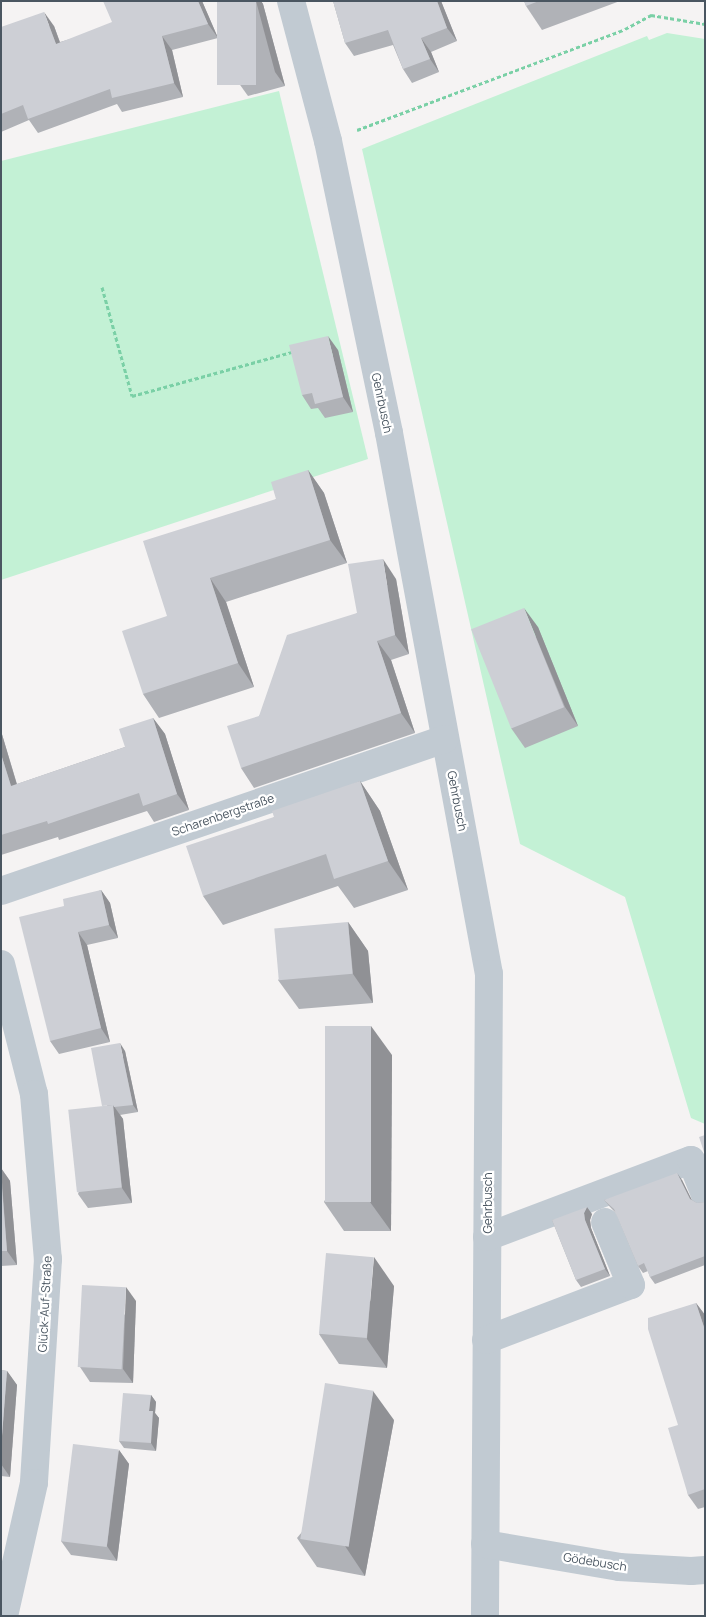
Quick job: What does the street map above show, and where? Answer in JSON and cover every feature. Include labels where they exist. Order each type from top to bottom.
[{"type":"street","name":"Gehrbusch","points":[[291,1],[328,141],[390,443],[489,974],[485,1616]]},
{"type":"street","name":"Scharenbergstraße","points":[[1,891],[446,739]]},
{"type":"street","name":"Glück-Auf-Straße","points":[[1,964],[34,1094],[48,1259],[34,1483],[4,1616]]},
{"type":"street","points":[[487,1236],[691,1160],[705,1195]]},
{"type":"street","points":[[486,1340],[631,1285],[606,1222]]},
{"type":"street","name":"Gödebusch","points":[[485,1544],[619,1567],[705,1570]]},
{"type":"path","points":[[328,141],[625,29],[651,14],[705,24]]},
{"type":"path","points":[[102,287],[132,396],[299,350]]},
{"type":"green space","points":[[667,33],[705,39],[705,1124],[691,1118],[625,897],[520,844],[362,149],[647,36],[649,40]]},
{"type":"green space","points":[[279,91],[368,459],[1,580],[1,161]]},
{"type":"building","points":[[103,1],[198,1],[208,24],[162,36],[174,83],[112,98],[110,89],[28,119],[23,105],[1,114],[1,27],[44,12],[56,44],[112,22]]},
{"type":"building","points":[[217,1],[256,1],[256,85],[217,85]]},
{"type":"building","points":[[333,1],[437,1],[447,28],[421,38],[430,59],[403,69],[388,30],[345,43]]},
{"type":"building","points":[[524,1],[539,1],[526,6]]},
{"type":"building","points":[[328,336],[343,397],[315,404],[312,393],[302,395],[289,345]]},
{"type":"building","points":[[308,470],[330,540],[210,578],[238,663],[143,694],[122,631],[167,616],[143,541],[276,499],[271,482]]},
{"type":"building","points":[[383,559],[395,635],[377,641],[401,713],[241,768],[227,726],[259,716],[287,635],[357,613],[348,564]]},
{"type":"building","points":[[524,608],[564,707],[511,729],[471,629]]},
{"type":"building","points":[[153,718],[177,794],[143,806],[139,793],[48,824],[47,821],[1,835],[1,754],[11,786],[125,747],[119,729]]},
{"type":"building","points":[[360,781],[388,861],[334,879],[326,854],[203,896],[186,846],[274,817],[272,811]]},
{"type":"building","points":[[101,890],[109,925],[78,932],[101,1028],[50,1041],[19,917],[64,906],[63,899]]},
{"type":"building","points":[[348,922],[353,974],[279,980],[274,928]]},
{"type":"building","points":[[325,1026],[371,1026],[371,1202],[325,1202]]},
{"type":"building","points":[[120,1043],[133,1105],[102,1106],[91,1048]]},
{"type":"building","points":[[113,1105],[122,1188],[77,1192],[68,1110]]},
{"type":"building","points":[[705,1135],[705,1155],[699,1137]]},
{"type":"building","points":[[677,1173],[690,1199],[697,1203],[705,1202],[705,1256],[650,1277],[644,1263],[638,1266],[614,1209],[604,1200]]},
{"type":"building","points":[[1,1176],[7,1251],[1,1251]]},
{"type":"building","points":[[587,1207],[584,1213],[585,1220],[605,1269],[576,1280],[552,1220]]},
{"type":"building","points":[[326,1253],[374,1257],[367,1338],[319,1334]]},
{"type":"building","points":[[82,1285],[126,1287],[122,1369],[78,1367]]},
{"type":"building","points":[[696,1303],[705,1330],[705,1489],[688,1495],[668,1428],[678,1425],[648,1329],[648,1318]]},
{"type":"building","points":[[1,1370],[7,1371],[1,1449]]},
{"type":"building","points":[[325,1383],[373,1391],[349,1547],[300,1539]]},
{"type":"building","points":[[123,1393],[151,1395],[149,1411],[153,1411],[151,1443],[119,1441]]},
{"type":"building","points":[[73,1444],[119,1450],[107,1547],[61,1541]]}]
